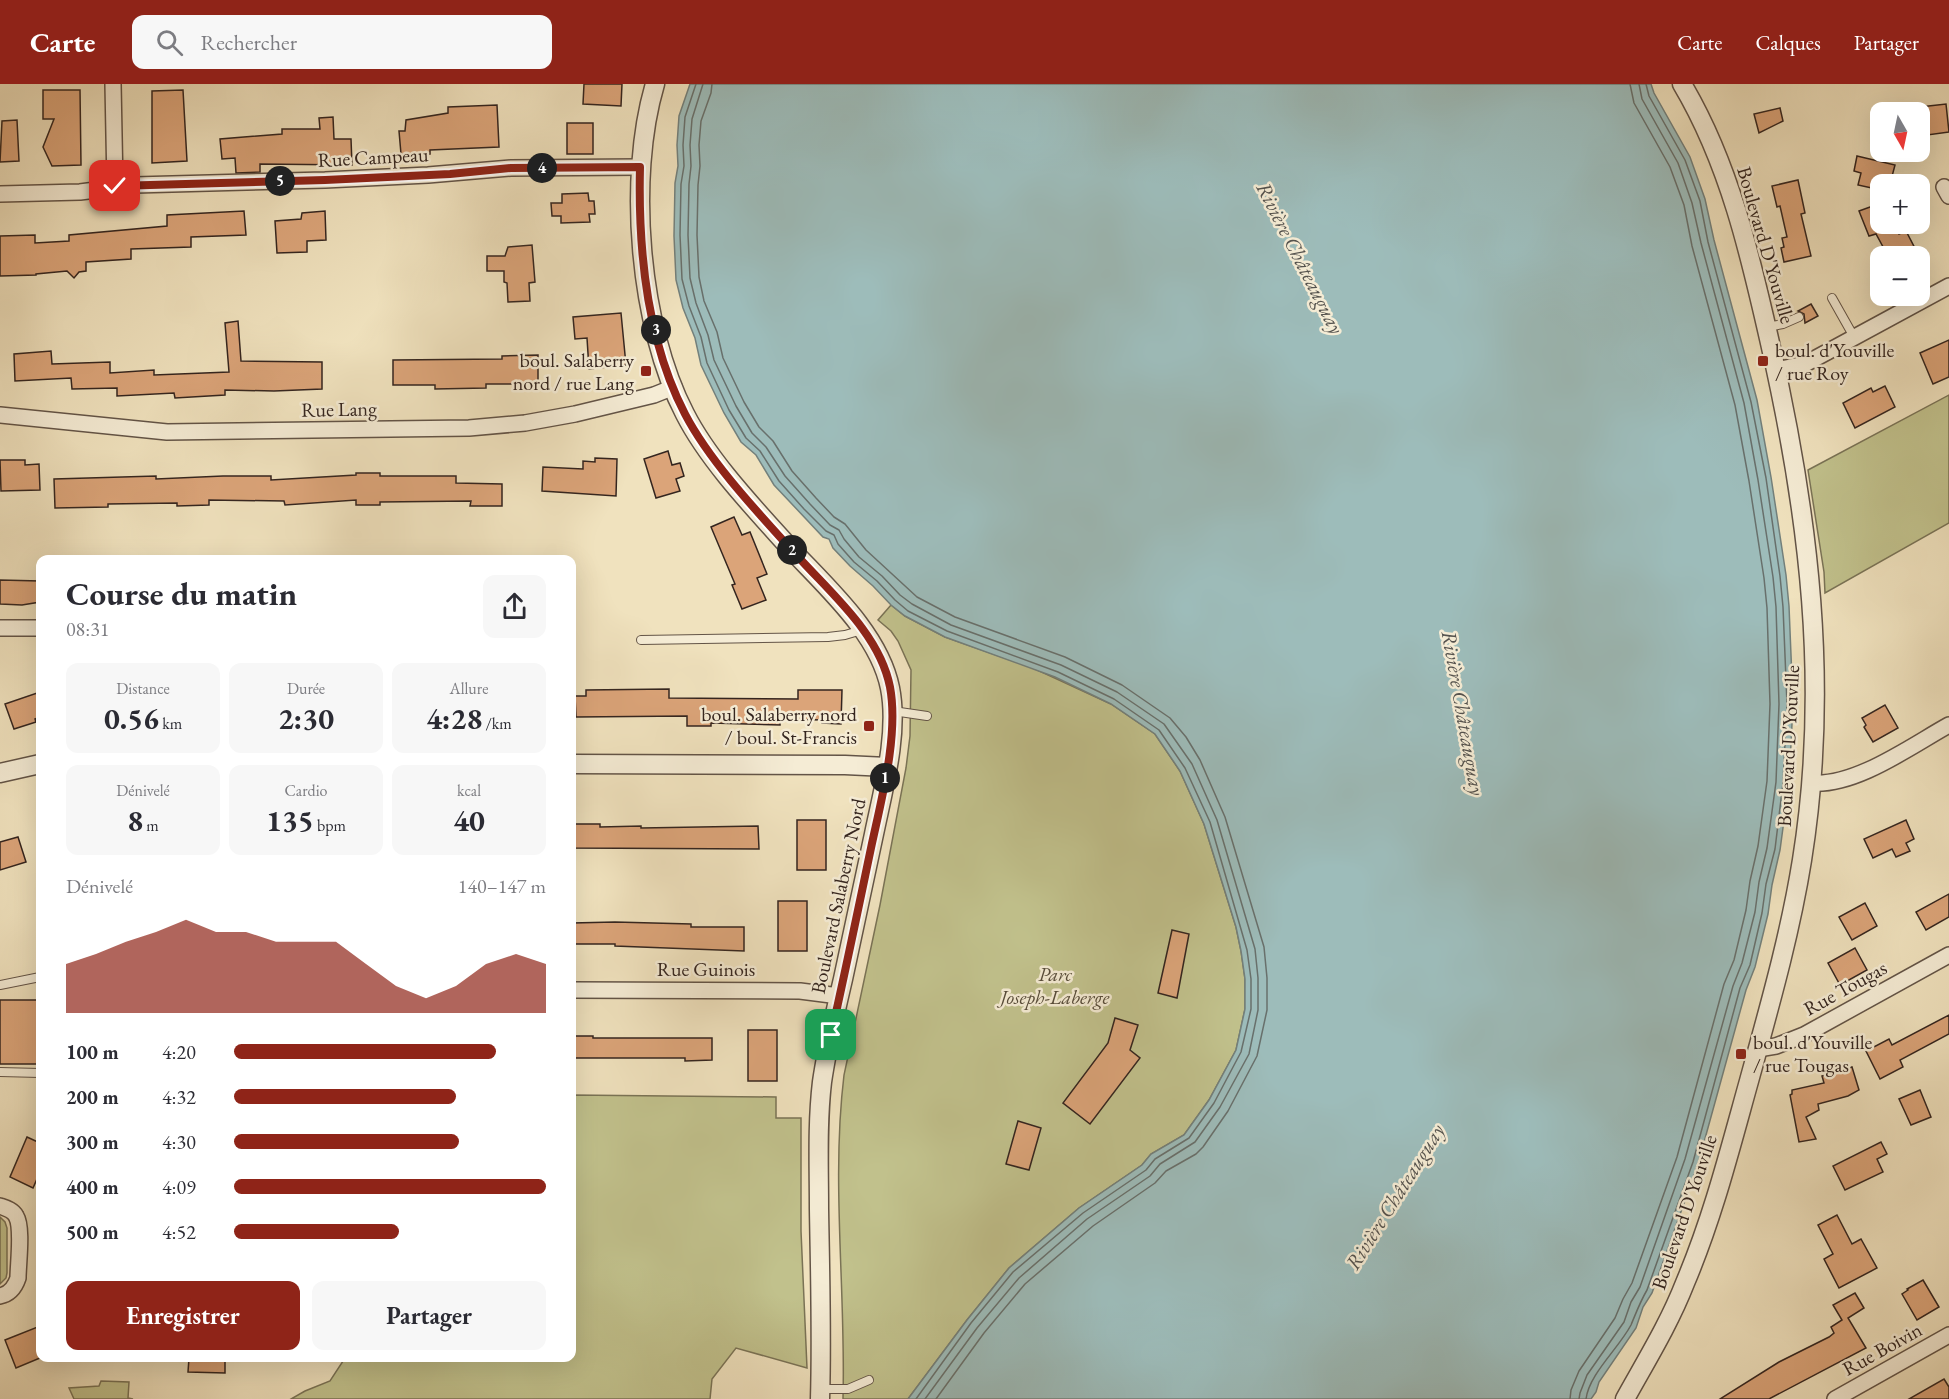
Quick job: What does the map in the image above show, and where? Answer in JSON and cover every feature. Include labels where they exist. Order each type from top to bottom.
[{"type":"street","points":[[114,84],[115,186]]},
{"type":"street","name":"Boulevard Salaberry Nord","points":[[655,84],[645,124],[640,167],[640,221],[647,287],[657,334],[674,387],[692,426],[718,463],[862,630],[877,651],[890,687],[892,711],[882,797],[824,1070],[820,1116],[820,1394]]},
{"type":"street","name":"Boulevard D'Youville","points":[[1625,1399],[1685,1285],[1722,1182],[1794,909],[1811,783],[1815,642],[1812,590],[1796,475],[1777,370],[1743,232],[1731,192],[1688,86]]},
{"type":"street","name":"Rue Campeau","points":[[0,194],[80,192],[115,186],[450,174],[519,168],[640,167]]},
{"type":"street","points":[[1777,370],[1805,364],[1949,286]]},
{"type":"street","name":"Rue Lang","points":[[0,415],[167,432],[469,428],[525,423],[575,414],[654,395],[674,387]]},
{"type":"street","points":[[0,628],[36,628]]},
{"type":"street","points":[[1811,783],[1823,784],[1854,776],[1949,725]]},
{"type":"street","points":[[576,764],[887,767]]},
{"type":"street","points":[[0,773],[36,765]]},
{"type":"street","name":"Rue Tougas","points":[[1758,1048],[1776,1046],[1804,1035],[1949,955]]},
{"type":"street","name":"Rue Guinois","points":[[576,990],[800,991],[839,996]]},
{"type":"street","points":[[0,1206],[12,1211],[17,1217],[19,1226],[16,1286],[10,1292],[0,1296]]},
{"type":"street","name":"Rue Boivin","points":[[1835,1399],[1949,1335]]},
{"type":"lane","points":[[1832,298],[1854,337]]},
{"type":"lane","points":[[1767,327],[1783,324],[1799,317]]},
{"type":"lane","points":[[641,640],[828,637],[862,630]]},
{"type":"lane","points":[[892,711],[927,716]]},
{"type":"lane","points":[[0,985],[36,978]]},
{"type":"lane","points":[[0,1072],[36,1073]]},
{"type":"lane","points":[[820,1394],[848,1389],[869,1380]]},
{"type":"green space","points":[[1949,395],[1949,523],[1825,593],[1824,572],[1808,470]]},
{"type":"green space","name":"Parc Joseph-Laberge","points":[[891,605],[905,616],[945,637],[1033,668],[1111,704],[1155,734],[1180,771],[1204,824],[1236,927],[1245,979],[1245,1009],[1236,1050],[1209,1100],[1184,1135],[1151,1154],[1142,1165],[1079,1208],[1009,1268],[908,1399],[843,1399],[839,1156],[844,1075],[880,905],[910,736],[911,670],[898,641],[891,631],[878,620]]},
{"type":"green space","points":[[576,1095],[776,1097],[776,1118],[801,1118],[801,1231],[807,1368],[736,1348],[712,1379],[710,1399],[291,1399],[330,1381],[342,1362],[576,1362]]},
{"type":"green space","points":[[0,1217],[7,1228],[7,1273],[6,1278],[0,1284]]},
{"type":"green space","points":[[101,1381],[129,1382],[128,1398],[133,1399],[74,1399],[69,1388],[99,1386]]},
{"type":"water","name":"Rivière Châteauguay","points":[[690,84],[1651,84],[1690,157],[1705,199],[1757,400],[1786,575],[1793,704],[1789,783],[1768,914],[1698,1164],[1652,1293],[1643,1307],[1636,1328],[1599,1382],[1591,1399],[908,1399],[1009,1268],[1079,1208],[1142,1165],[1151,1154],[1184,1135],[1209,1100],[1236,1050],[1245,1009],[1245,979],[1241,951],[1236,927],[1204,824],[1180,771],[1155,734],[1111,704],[1055,677],[945,637],[905,616],[833,548],[829,539],[823,537],[774,485],[756,455],[741,442],[701,365],[695,338],[683,308],[676,280],[674,236],[679,116]]},
{"type":"building","points":[[584,84],[622,84],[621,106],[583,104]]},
{"type":"building","points":[[43,90],[80,90],[81,165],[52,166],[43,147],[54,119],[43,119]]},
{"type":"building","points":[[183,90],[187,161],[152,163],[152,91]]},
{"type":"building","points":[[1946,104],[1949,132],[1930,135],[1930,106]]},
{"type":"building","points":[[497,105],[499,147],[430,150],[430,154],[401,154],[399,131],[405,131],[406,120],[448,113],[448,107]]},
{"type":"building","points":[[1780,108],[1783,121],[1759,133],[1754,114]]},
{"type":"building","points":[[333,117],[334,139],[351,139],[352,165],[260,164],[260,172],[236,173],[235,158],[222,159],[220,139],[282,134],[282,129],[320,129],[319,118]]},
{"type":"building","points":[[17,120],[19,161],[0,162],[2,121]]},
{"type":"building","points":[[567,123],[593,123],[593,154],[567,154]]},
{"type":"building","points":[[1857,156],[1870,159],[1870,162],[1895,165],[1893,174],[1870,174],[1870,188],[1858,185],[1861,173],[1854,171]]},
{"type":"building","points":[[1798,180],[1805,213],[1801,214],[1811,256],[1784,262],[1781,248],[1784,247],[1782,238],[1787,237],[1780,206],[1777,207],[1772,186]]},
{"type":"building","points":[[588,193],[589,201],[594,201],[595,214],[589,214],[590,222],[561,223],[561,216],[552,216],[551,203],[562,203],[562,194]]},
{"type":"building","points":[[1870,207],[1870,234],[1876,234],[1869,236],[1859,211]]},
{"type":"building","points":[[244,211],[246,235],[191,237],[191,247],[131,249],[131,259],[86,262],[86,271],[79,272],[74,278],[67,271],[0,276],[0,236],[35,235],[35,243],[69,241],[69,235],[167,226],[167,215]]},
{"type":"building","points":[[325,211],[326,240],[307,241],[307,252],[277,253],[275,221],[301,219],[302,213]]},
{"type":"building","points":[[1876,234],[1908,234],[1914,246],[1883,246]]},
{"type":"building","points":[[532,245],[535,282],[529,283],[530,301],[508,302],[504,271],[487,271],[487,256],[505,256],[508,247]]},
{"type":"building","points":[[1811,304],[1818,316],[1805,323],[1804,314],[1798,311]]},
{"type":"building","points":[[621,313],[626,365],[589,369],[587,338],[575,339],[573,317]]},
{"type":"building","points":[[238,321],[241,361],[322,362],[322,389],[225,390],[225,395],[175,398],[174,393],[117,396],[117,388],[72,389],[71,378],[15,381],[14,354],[51,351],[52,364],[110,362],[110,373],[154,370],[154,375],[229,372],[225,323]]},
{"type":"building","points":[[1949,340],[1949,377],[1933,384],[1920,353]]},
{"type":"building","points":[[538,355],[538,384],[486,384],[486,388],[435,389],[435,385],[393,385],[393,360],[502,359],[502,356]]},
{"type":"building","points":[[1885,386],[1895,407],[1855,428],[1843,403],[1871,388],[1873,392]]},
{"type":"building","points":[[668,451],[672,465],[680,463],[684,476],[676,479],[680,491],[656,498],[644,459]]},
{"type":"building","points":[[595,458],[617,459],[616,496],[542,491],[543,467],[583,469],[583,461],[595,462]]},
{"type":"building","points":[[0,460],[25,460],[25,465],[39,464],[40,490],[1,491]]},
{"type":"building","points":[[356,473],[380,473],[380,476],[456,476],[456,483],[502,484],[502,506],[470,506],[471,501],[380,502],[380,505],[356,505],[356,500],[285,505],[284,501],[209,500],[209,505],[108,504],[108,507],[55,508],[54,479],[271,476],[271,480],[356,475]]},
{"type":"building","points":[[734,517],[742,535],[750,532],[767,574],[757,578],[766,600],[742,609],[732,585],[735,584],[711,527]]},
{"type":"building","points":[[0,580],[36,581],[36,603],[22,605],[0,604]]},
{"type":"building","points":[[669,689],[669,698],[798,699],[798,690],[842,690],[841,724],[822,723],[822,720],[780,719],[780,725],[711,723],[711,726],[687,726],[687,716],[576,717],[576,696],[586,696],[586,690]]},
{"type":"building","points":[[36,693],[36,722],[14,729],[5,704]]},
{"type":"building","points":[[1885,705],[1898,728],[1873,742],[1864,727],[1866,725],[1862,718]]},
{"type":"building","points":[[797,820],[826,820],[826,870],[797,870]]},
{"type":"building","points":[[1906,820],[1914,839],[1906,843],[1910,851],[1896,857],[1892,849],[1873,858],[1864,839]]},
{"type":"building","points":[[576,824],[600,824],[600,827],[641,826],[641,828],[758,826],[759,849],[576,848]]},
{"type":"building","points":[[18,837],[26,862],[0,870],[0,842]]},
{"type":"building","points":[[1949,894],[1949,917],[1926,930],[1916,912]]},
{"type":"building","points":[[778,901],[807,901],[807,951],[778,951]]},
{"type":"building","points":[[1865,903],[1877,926],[1852,940],[1839,917]]},
{"type":"building","points":[[615,922],[691,924],[691,927],[744,927],[744,951],[576,944],[576,923]]},
{"type":"building","points":[[1172,930],[1189,934],[1177,998],[1158,993]]},
{"type":"building","points":[[1855,948],[1867,970],[1840,985],[1828,963]]},
{"type":"building","points":[[0,1000],[36,1000],[36,1064],[0,1064]]},
{"type":"building","points":[[1949,1015],[1949,1034],[1900,1060],[1903,1067],[1880,1079],[1866,1051],[1889,1039],[1892,1045]]},
{"type":"building","points":[[1115,1018],[1138,1025],[1130,1050],[1140,1058],[1090,1124],[1063,1103],[1108,1043]]},
{"type":"building","points":[[748,1030],[777,1030],[777,1081],[748,1081]]},
{"type":"building","points":[[576,1036],[712,1038],[712,1060],[685,1061],[685,1058],[576,1058]]},
{"type":"building","points":[[1852,1067],[1859,1090],[1848,1096],[1818,1104],[1819,1110],[1806,1117],[1816,1139],[1799,1142],[1790,1095],[1792,1090],[1824,1083],[1822,1076]]},
{"type":"building","points":[[1920,1090],[1931,1117],[1911,1125],[1899,1099]]},
{"type":"building","points":[[1018,1121],[1041,1128],[1029,1170],[1006,1164]]},
{"type":"building","points":[[27,1137],[36,1141],[36,1181],[33,1188],[10,1177]]},
{"type":"building","points":[[1881,1142],[1887,1154],[1877,1159],[1883,1172],[1845,1190],[1833,1166]]},
{"type":"building","points":[[1837,1215],[1852,1244],[1861,1239],[1877,1268],[1839,1288],[1824,1259],[1833,1254],[1818,1225]]},
{"type":"building","points":[[1923,1280],[1939,1307],[1917,1320],[1902,1294]]},
{"type":"building","points":[[1855,1293],[1864,1308],[1848,1318],[1866,1348],[1769,1399],[1720,1399],[1779,1362],[1829,1337],[1834,1333],[1831,1327],[1842,1320],[1833,1305]]},
{"type":"building","points":[[36,1328],[36,1360],[16,1368],[5,1340]]},
{"type":"building","points":[[189,1362],[225,1362],[225,1373],[188,1372]]},
{"type":"building","points":[[1944,1379],[1949,1387],[1949,1399],[1909,1399]]},
{"type":"place","name":"boul. d'Youville / rue Roy","points":[[1763,361]]},
{"type":"place","name":"boul. Salaberry nord / rue Lang","points":[[646,371]]},
{"type":"place","name":"boul. Salaberry nord / boul. St-Francis","points":[[869,726]]},
{"type":"place","name":"boul. d'Youville / rue Tougas","points":[[1741,1054]]},
{"type":"route","points":[[115,186],[325,180],[450,174],[511,168],[640,167],[640,221],[650,305],[661,351],[685,414],[702,441],[735,484],[844,607],[871,642],[882,662],[890,687],[891,729],[882,797],[831,1035]]}]
